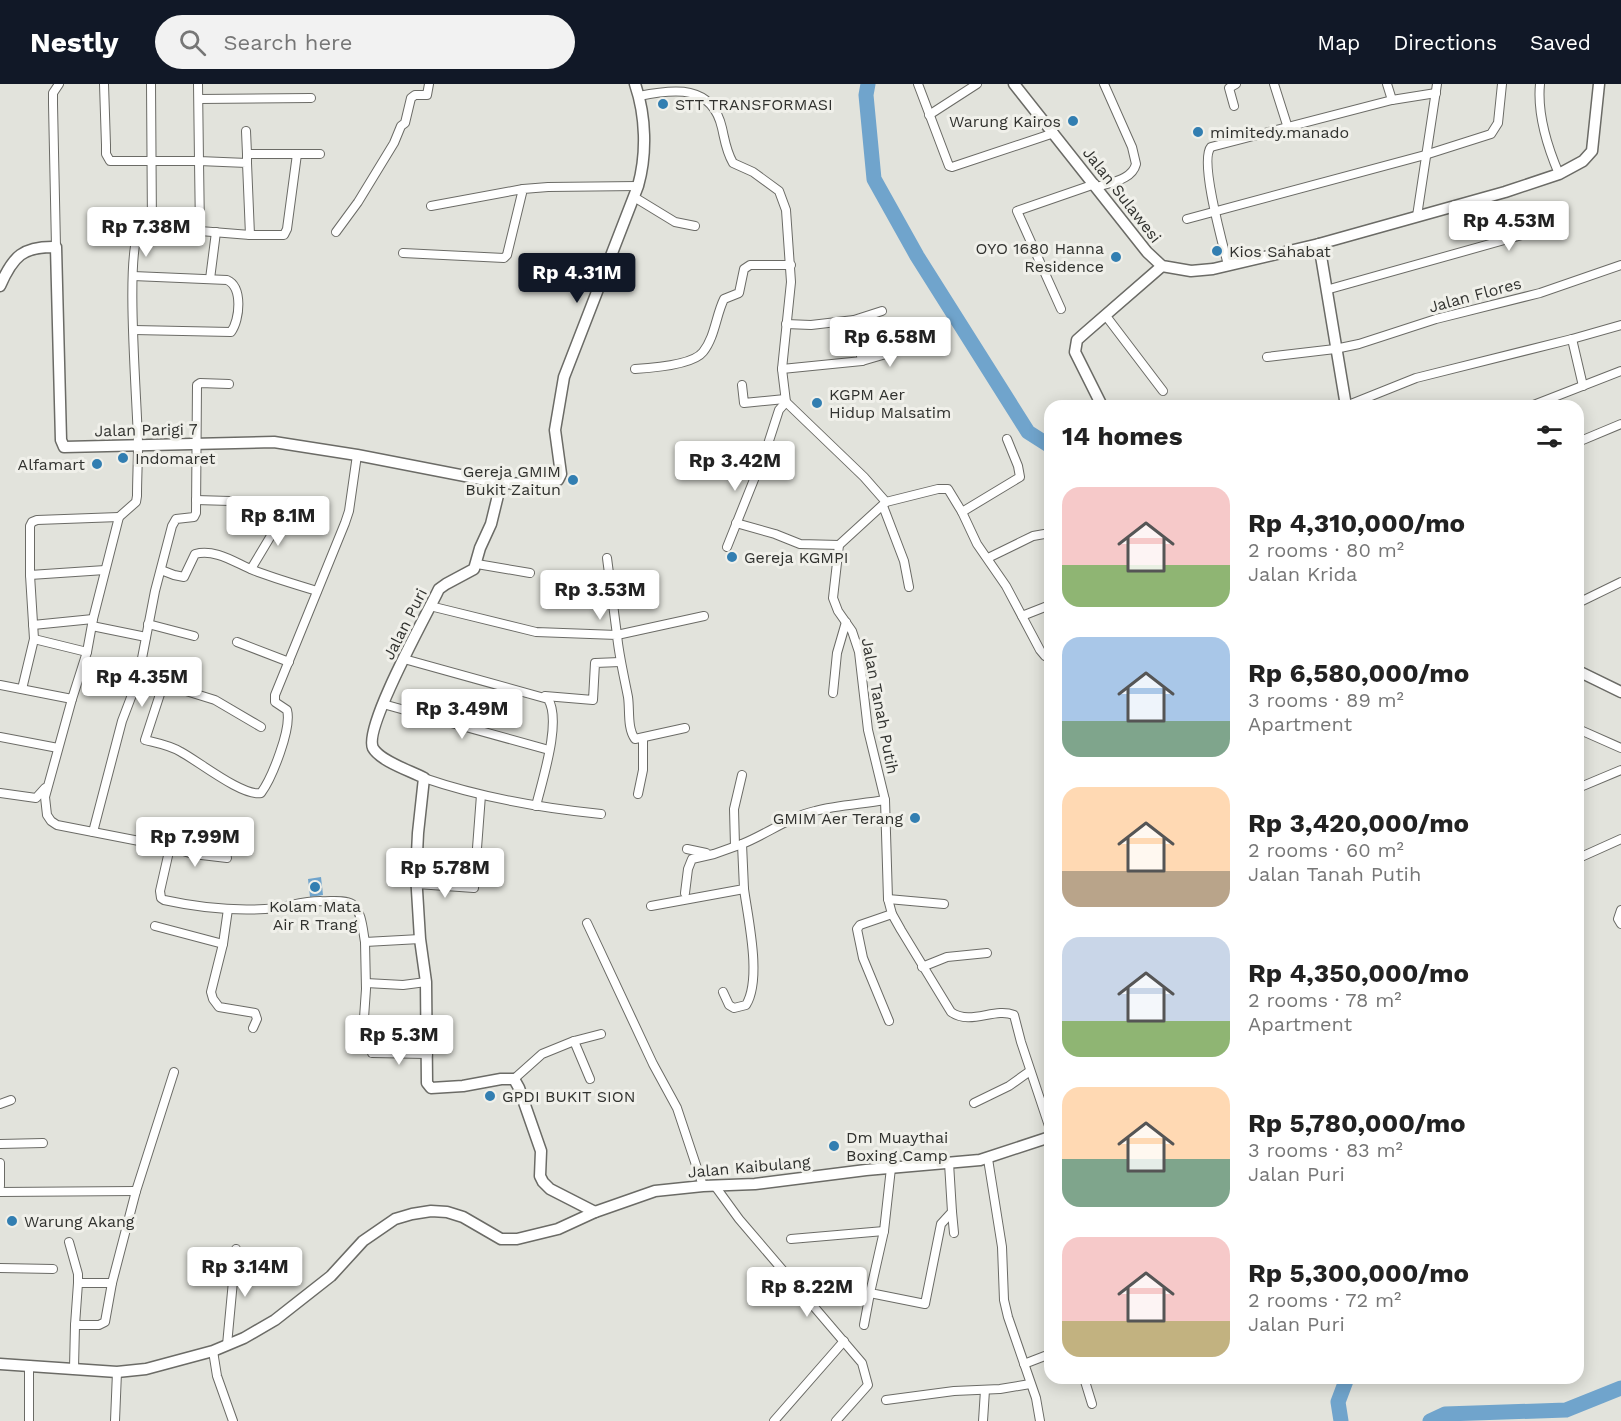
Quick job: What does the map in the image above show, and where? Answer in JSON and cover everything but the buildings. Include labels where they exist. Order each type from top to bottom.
[{"type":"street","points":[[0,286],[11,264],[20,255],[32,248],[56,247],[53,93],[59,84]]},
{"type":"street","points":[[104,84],[108,158],[114,162],[199,161],[320,154]]},
{"type":"street","points":[[151,84],[152,228]]},
{"type":"street","points":[[198,84],[200,231]]},
{"type":"street","points":[[336,232],[358,202],[394,143],[401,126],[405,123],[411,98],[415,95],[427,95],[429,84]]},
{"type":"street","points":[[635,84],[639,96],[643,130],[643,170],[636,191]]},
{"type":"street","points":[[918,84],[949,166],[952,168],[1054,133]]},
{"type":"street","points":[[929,115],[977,84]]},
{"type":"street","name":"Jalan Sulawesi","points":[[1014,84],[1143,247],[1162,266],[1191,271],[1228,265],[1318,244],[1559,174],[1583,161],[1591,153],[1599,84]]},
{"type":"street","points":[[1061,309],[1017,211],[1096,185],[1120,180],[1131,174],[1136,164],[1132,147],[1104,84]]},
{"type":"street","points":[[1234,106],[1229,88],[1236,84]]},
{"type":"street","points":[[1274,84],[1288,128]]},
{"type":"street","points":[[1387,84],[1392,100]]},
{"type":"street","points":[[1417,216],[1437,84]]},
{"type":"street","points":[[1187,219],[1425,155],[1491,134],[1498,123],[1502,84]]},
{"type":"street","points":[[1540,84],[1539,98],[1547,148],[1559,174]]},
{"type":"street","points":[[639,96],[668,90],[699,95],[710,102],[717,111],[725,145],[733,163],[753,172],[779,191],[786,210],[791,282],[782,369],[785,400],[779,410],[767,447],[727,547]]},
{"type":"street","points":[[1228,265],[1214,212],[1206,156],[1211,147],[1392,100],[1436,93]]},
{"type":"street","points":[[199,99],[311,98]]},
{"type":"street","points":[[246,131],[250,235]]},
{"type":"street","points":[[227,858],[193,854],[170,847],[57,825],[51,821],[45,807],[47,785],[87,652],[92,623],[119,517],[136,502],[138,445],[133,276],[136,236],[140,230],[152,228],[283,235],[286,233],[297,154]]},
{"type":"street","points":[[431,206],[522,189],[548,187],[636,191],[675,222],[695,226]]},
{"type":"street","points":[[403,253],[504,258],[507,255],[522,189]]},
{"type":"street","name":"Jalan Parigi 7","points":[[56,247],[62,444],[67,447],[274,442],[357,455],[501,483],[537,484],[560,478],[561,469],[555,442],[555,430],[564,377],[636,191]]},
{"type":"street","points":[[1326,290],[1539,230]]},
{"type":"street","points":[[210,279],[216,232]]},
{"type":"street","points":[[1318,244],[1343,400]]},
{"type":"street","points":[[635,369],[652,368],[698,357],[709,342],[724,298],[739,293],[744,269],[750,265],[791,265]]},
{"type":"street","name":"Jalan Flores","points":[[1267,357],[1335,349],[1436,319],[1540,293],[1621,265]]},
{"type":"street","points":[[1099,400],[1075,348],[1077,340],[1162,266]]},
{"type":"street","points":[[133,276],[227,280],[236,288],[237,316],[231,332],[134,330]]},
{"type":"street","points":[[786,324],[811,325],[854,320],[882,311]]},
{"type":"street","points":[[1106,316],[1163,391]]},
{"type":"street","points":[[854,320],[862,361]]},
{"type":"street","points":[[1359,400],[1416,378],[1621,325]]},
{"type":"street","points":[[1572,339],[1583,386]]},
{"type":"street","points":[[782,369],[862,361],[910,348]]},
{"type":"street","points":[[1547,400],[1621,371]]},
{"type":"street","points":[[93,832],[122,721],[138,680],[148,624],[172,526],[176,519],[195,516],[197,384],[229,384]]},
{"type":"street","points":[[742,385],[744,403],[785,400],[864,477],[885,504],[904,561],[909,586]]},
{"type":"street","points":[[1584,439],[1621,424]]},
{"type":"street","points":[[962,512],[1020,477],[1007,439]]},
{"type":"street","points":[[767,447],[783,476]]},
{"type":"street","points":[[163,685],[145,740],[172,747],[215,774],[258,794],[263,790],[281,750],[288,712],[277,704],[274,698],[345,523],[357,455]]},
{"type":"street","points":[[501,483],[491,524],[480,548],[477,564],[530,573]]},
{"type":"street","points":[[736,523],[805,545],[839,545],[885,504],[944,488],[948,489],[977,544],[1006,586],[1044,655]]},
{"type":"street","points":[[196,500],[268,502]]},
{"type":"street","points":[[251,569],[284,514]]},
{"type":"street","points":[[22,689],[34,639],[30,575],[30,526],[32,522],[119,517]]},
{"type":"street","points":[[988,558],[1033,536],[1044,534]]},
{"type":"street","name":"Jalan Tanah Putih","points":[[839,545],[833,598],[855,639],[859,652],[868,730],[885,800],[888,899],[892,914],[944,1003],[957,1016],[973,1018],[1007,1012],[1014,1015],[1030,1071]]},
{"type":"street","points":[[161,570],[184,577],[193,557],[198,553],[222,556],[251,569],[317,591]]},
{"type":"street","points":[[607,558],[632,735],[635,739],[643,738],[685,728]]},
{"type":"street","name":"Jalan Puri","points":[[424,778],[376,753],[372,746],[372,733],[383,704],[439,589],[474,569],[477,564]]},
{"type":"street","points":[[30,575],[105,570]]},
{"type":"street","points":[[1584,600],[1621,582]]},
{"type":"street","points":[[430,606],[536,632],[617,635],[704,616]]},
{"type":"street","points":[[1022,616],[1044,607]]},
{"type":"street","points":[[833,693],[837,653],[846,622]]},
{"type":"street","points":[[33,625],[92,623],[146,637]]},
{"type":"street","points":[[148,624],[194,636]]},
{"type":"street","points":[[34,639],[87,652]]},
{"type":"street","points":[[237,642],[289,662]]},
{"type":"street","points":[[404,659],[542,696],[593,700],[596,663],[620,662]]},
{"type":"street","points":[[1584,673],[1621,692]]},
{"type":"street","points":[[138,680],[215,700],[261,727]]},
{"type":"street","points":[[0,685],[72,699]]},
{"type":"street","points":[[536,806],[552,735],[551,704],[542,696]]},
{"type":"street","points":[[383,704],[549,750]]},
{"type":"street","points":[[1584,732],[1621,747]]},
{"type":"street","points":[[0,737],[58,748]]},
{"type":"street","points":[[638,794],[644,770],[643,738]]},
{"type":"street","points":[[1584,785],[1621,770]]},
{"type":"street","points":[[723,992],[729,1005],[734,1008],[746,1005],[750,999],[755,977],[734,809],[742,775]]},
{"type":"street","points":[[601,814],[565,811],[481,795],[424,778],[417,833],[420,939],[426,982],[428,1054],[426,1077],[431,1088],[514,1079],[542,1053],[601,1034]]},
{"type":"street","points":[[0,793],[38,798],[47,785]]},
{"type":"street","points":[[417,884],[474,888],[481,795]]},
{"type":"street","points":[[685,893],[688,868],[692,859],[714,854],[757,838],[776,826],[814,811],[885,800]]},
{"type":"street","points":[[1584,856],[1621,839]]},
{"type":"street","points":[[170,847],[160,891],[161,897],[177,903],[228,909],[266,909],[310,901],[351,903],[359,917],[365,942],[364,1018],[372,1053],[428,1054]]},
{"type":"street","points":[[687,849],[714,854]]},
{"type":"street","points":[[651,906],[744,889]]},
{"type":"street","points":[[888,899],[944,904]]},
{"type":"street","points":[[228,909],[223,944],[212,986],[213,999],[219,1007],[255,1014],[257,1019],[253,1028]]},
{"type":"street","points":[[1621,910],[1618,919],[1621,924]]},
{"type":"street","points":[[889,1021],[863,957],[857,929],[860,925],[892,914]]},
{"type":"street","points":[[587,923],[653,1064],[677,1108],[702,1186]]},
{"type":"street","points":[[155,926],[223,944]]},
{"type":"street","points":[[365,942],[420,939]]},
{"type":"street","points":[[922,967],[947,957],[987,953]]},
{"type":"street","points":[[366,983],[403,985],[426,982]]},
{"type":"street","points":[[574,1041],[590,1079]]},
{"type":"street","points":[[974,1103],[1009,1086],[1030,1071],[1044,1112]]},
{"type":"street","points":[[75,1325],[99,1325],[105,1322],[112,1283],[136,1191],[174,1072]]},
{"type":"street","points":[[514,1079],[520,1089],[541,1151],[539,1168],[543,1182],[550,1189],[595,1212]]},
{"type":"street","points":[[0,1104],[11,1100]]},
{"type":"street","name":"Jalan Kaibulang","points":[[0,1364],[117,1372],[146,1369],[213,1351],[244,1338],[281,1315],[331,1276],[363,1241],[395,1219],[431,1211],[447,1212],[463,1217],[501,1239],[508,1239],[558,1229],[642,1194],[702,1186],[755,1185],[891,1168],[988,1159],[1044,1139]]},
{"type":"street","points":[[0,1144],[43,1143]]},
{"type":"street","points":[[988,1159],[1002,1247],[1004,1300],[1036,1398],[1040,1421]]},
{"type":"street","points":[[0,1163],[0,1184]]},
{"type":"street","points":[[949,1163],[954,1233]]},
{"type":"street","points":[[864,1325],[884,1231],[891,1168]]},
{"type":"street","points":[[715,1185],[739,1219],[862,1362],[868,1385],[836,1421]]},
{"type":"street","points":[[0,1192],[136,1191]]},
{"type":"street","points":[[870,1293],[925,1304],[941,1224],[952,1212]]},
{"type":"street","points":[[791,1239],[884,1231]]},
{"type":"street","points":[[69,1242],[78,1274],[74,1368]]},
{"type":"street","points":[[227,1345],[236,1249]]},
{"type":"street","points":[[0,1268],[53,1269]]},
{"type":"street","points":[[78,1283],[112,1283]]},
{"type":"street","points":[[774,1421],[844,1341]]},
{"type":"street","points":[[213,1351],[217,1376],[233,1421]]},
{"type":"street","points":[[1024,1364],[1044,1356]]},
{"type":"street","points":[[29,1365],[29,1421]]},
{"type":"street","points":[[115,1421],[117,1372]]},
{"type":"street","points":[[886,1400],[1030,1384]]},
{"type":"street","points":[[1086,1384],[1092,1404]]},
{"type":"street","points":[[983,1421],[986,1390]]},
{"type":"water","name":"Kolam Mata Air R Trang","points":[[321,877],[323,895],[310,897],[308,879]]},
{"type":"waterway","points":[[868,84],[866,95],[874,179],[917,256],[1028,432],[1044,442]]},
{"type":"waterway","points":[[1341,1421],[1338,1402],[1345,1384]]},
{"type":"waterway","points":[[1430,1421],[1445,1414],[1566,1410],[1621,1388]]},
{"type":"place","name":"STT TRANSFORMASI","points":[[663,104]]},
{"type":"place","name":"Warung Kairos","points":[[1073,121]]},
{"type":"place","name":"mimitedy.manado","points":[[1198,132]]},
{"type":"place","name":"Kios Sahabat","points":[[1217,251]]},
{"type":"place","name":"OYO 1680 Hanna Residence","points":[[1116,257]]},
{"type":"place","name":"KGPM Aer Hidup Malsatim","points":[[817,403]]},
{"type":"place","name":"Indomaret","points":[[123,458]]},
{"type":"place","name":"Alfamart","points":[[97,464]]},
{"type":"place","name":"Gereja GMIM Bukit Zaitun","points":[[573,480]]},
{"type":"place","name":"Gereja KGMPI","points":[[732,557]]},
{"type":"place","name":"GMIM Aer Terang","points":[[915,818]]},
{"type":"place","name":"Kolam Mata Air R Trang","points":[[315,887]]},
{"type":"place","name":"GPDI BUKIT SION","points":[[490,1096]]},
{"type":"place","name":"Dm Muaythai Boxing Camp","points":[[834,1146]]},
{"type":"place","name":"Warung Akang","points":[[12,1221]]}]
